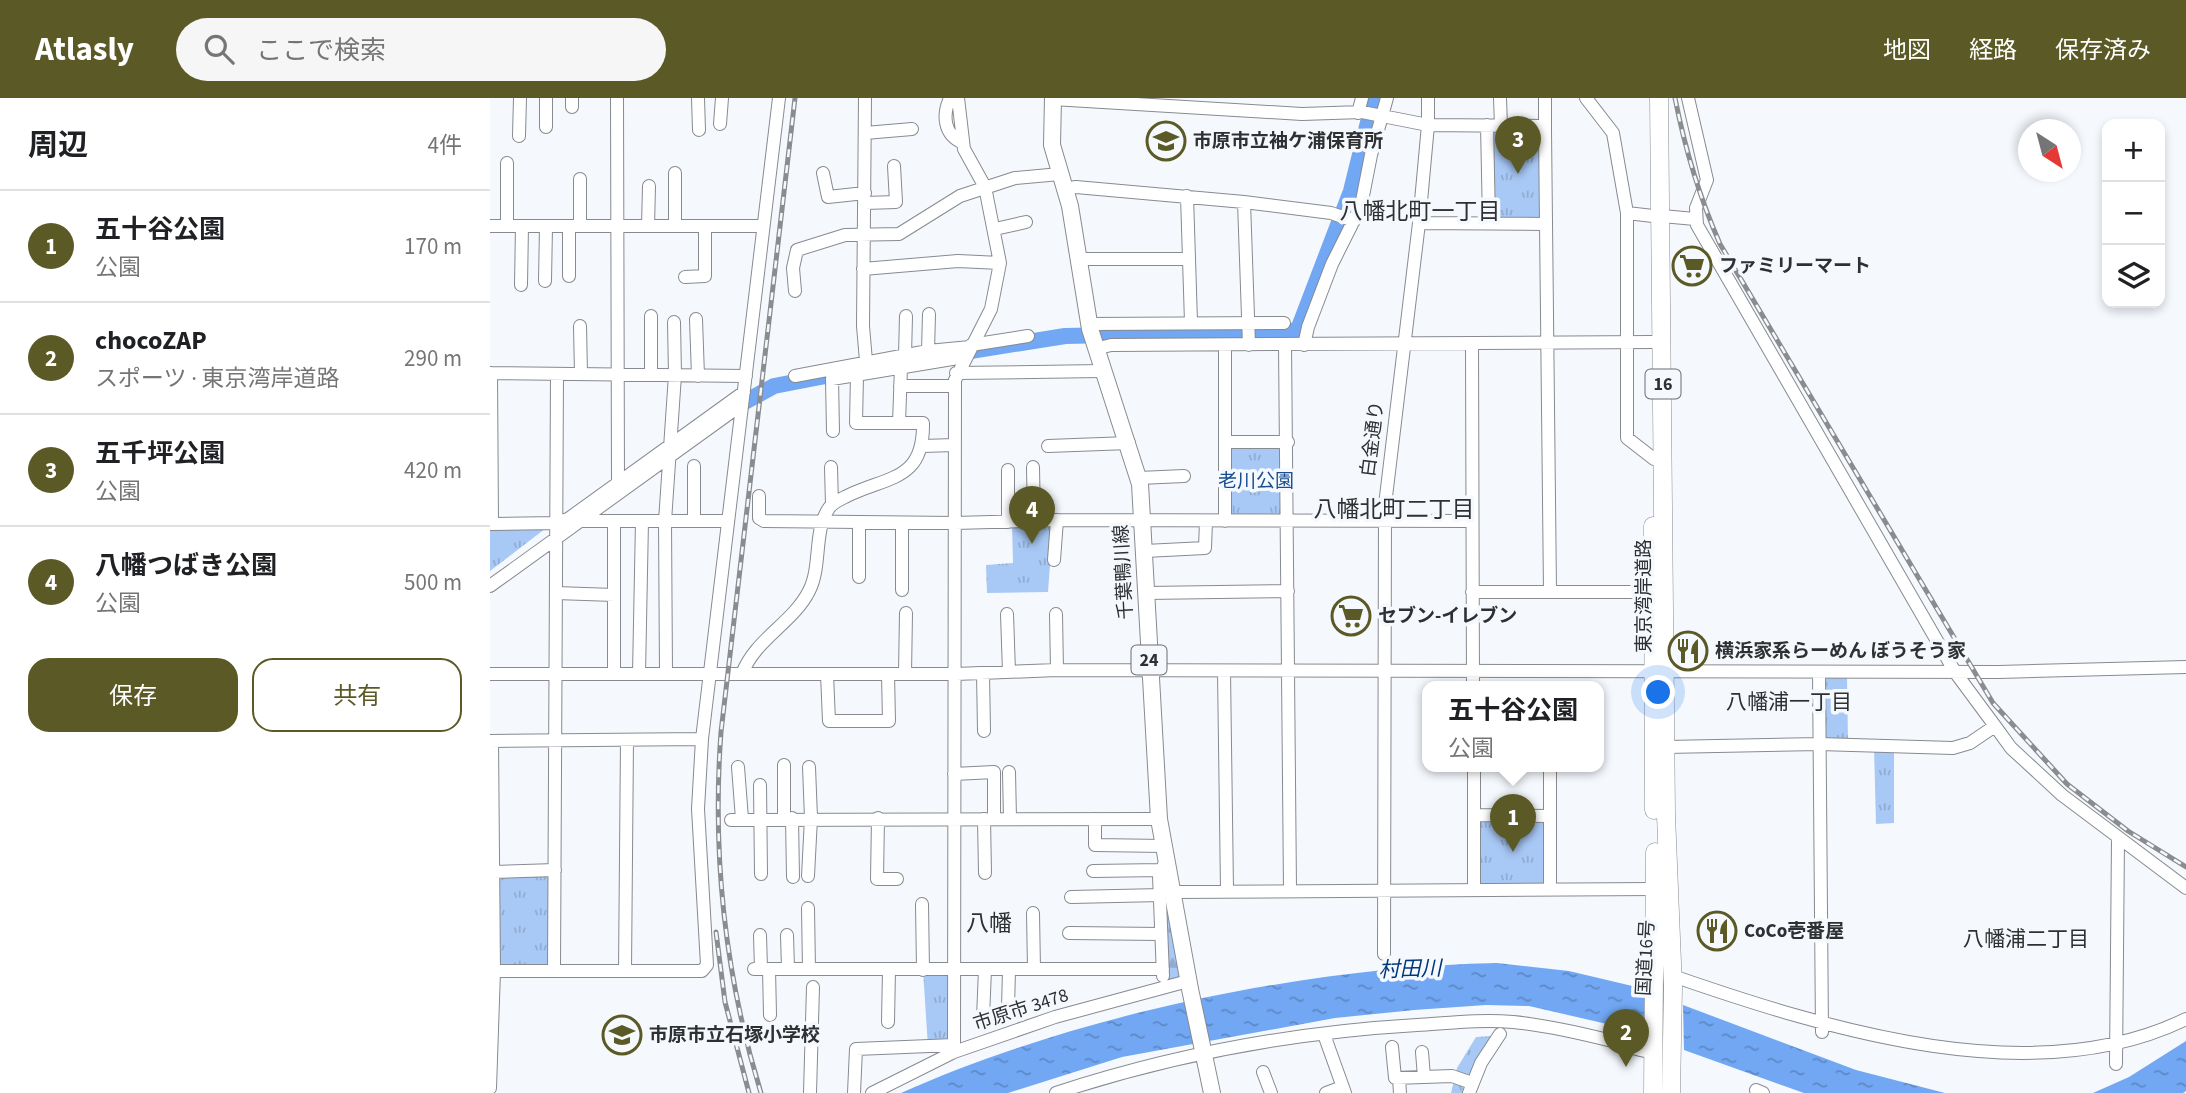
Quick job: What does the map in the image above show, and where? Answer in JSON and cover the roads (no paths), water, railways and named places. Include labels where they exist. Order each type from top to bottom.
[{"type":"highway","name":"東京湾岸道路","points":[[1649,98],[1658,216],[1653,342],[1653,592],[1666,747],[1670,910]]},
{"type":"highway","name":"東京湾岸道路","points":[[1653,1093],[1666,983],[1656,889],[1659,671],[1659,98]]},
{"type":"highway","name":"国道16号","points":[[1666,983],[1670,910]]},
{"type":"highway","name":"東京湾岸道路","points":[[1660,1049],[1671,1093]]},
{"type":"highway","name":"16","points":[[1660,1049],[1662,1093]]},
{"type":"main road","name":"千葉鴨川線","points":[[1053,99],[1051,139],[1063,181],[1092,335],[1139,478],[1159,819],[1166,894],[1212,1093]]},
{"type":"street","points":[[519,136],[520,98]]},
{"type":"street","points":[[546,98],[546,127]]},
{"type":"street","points":[[617,98],[618,481]]},
{"type":"street","points":[[698,98],[699,130]]},
{"type":"street","points":[[720,124],[722,98]]},
{"type":"street","points":[[492,971],[702,971],[707,965],[698,809],[702,739],[779,98]]},
{"type":"street","points":[[865,98],[863,269],[866,362]]},
{"type":"street","points":[[950,98],[945,124],[954,139],[963,143]]},
{"type":"street","points":[[854,1093],[856,1049],[954,1048],[955,379],[967,351],[991,309],[1000,263],[985,187],[963,143],[958,98]]},
{"type":"street","points":[[1360,113],[1362,98]]},
{"type":"street","points":[[1304,345],[1308,327],[1332,264],[1361,206],[1379,116],[1387,98]]},
{"type":"street","name":"白金通り","points":[[1384,954],[1385,522],[1403,344],[1419,223],[1428,98]]},
{"type":"street","points":[[1489,222],[1494,125],[1500,98]]},
{"type":"street","points":[[1545,98],[1550,591]]},
{"type":"street","points":[[1586,98],[1613,133],[1627,213],[1628,438],[1654,458]]},
{"type":"street","points":[[1688,98],[1707,180],[1695,219],[1725,278],[1955,672],[2004,738],[2062,795],[2186,888]]},
{"type":"street","points":[[1053,99],[1313,114],[1360,113],[1428,125],[1540,125],[1545,130]]},
{"type":"street","points":[[865,133],[912,129]]},
{"type":"street","points":[[507,163],[507,226]]},
{"type":"street","points":[[823,173],[828,197],[896,202],[894,166]]},
{"type":"street","points":[[675,173],[675,226]]},
{"type":"street","points":[[794,290],[797,250],[865,233],[900,234],[909,231],[960,196],[1015,178],[1063,181],[1076,187],[1187,196],[1331,213],[1354,221]]},
{"type":"street","points":[[569,276],[580,179]]},
{"type":"street","points":[[649,186],[649,226]]},
{"type":"street","points":[[1187,196],[1191,322]]},
{"type":"street","points":[[1244,202],[1249,345]]},
{"type":"street","points":[[1627,213],[1695,219]]},
{"type":"street","points":[[995,229],[1026,222]]},
{"type":"street","points":[[1419,223],[1546,224]]},
{"type":"street","points":[[490,226],[763,226]]},
{"type":"street","points":[[521,285],[522,226]]},
{"type":"street","points":[[685,277],[705,276],[705,226]]},
{"type":"street","points":[[545,281],[546,227]]},
{"type":"street","points":[[1079,259],[1189,259]]},
{"type":"street","points":[[863,269],[958,261],[1000,263]]},
{"type":"street","points":[[928,351],[929,314]]},
{"type":"street","points":[[651,316],[651,375]]},
{"type":"street","points":[[899,423],[906,316]]},
{"type":"street","points":[[696,319],[698,376]]},
{"type":"street","points":[[666,674],[665,521],[675,375],[674,322]]},
{"type":"street","points":[[1092,335],[1191,322],[1284,323]]},
{"type":"street","points":[[580,326],[581,374]]},
{"type":"street","points":[[1092,335],[1111,345],[1653,342]]},
{"type":"street","points":[[795,376],[866,362],[903,361],[967,351],[1028,336]]},
{"type":"street","points":[[1472,344],[1473,681]]},
{"type":"street","points":[[1286,345],[1290,889]]},
{"type":"street","points":[[1225,346],[1225,521]]},
{"type":"street","points":[[833,431],[832,379],[903,361],[928,351],[967,351]]},
{"type":"street","points":[[900,386],[955,379],[1102,371]]},
{"type":"street","points":[[742,399],[670,444],[568,519],[556,523],[491,524],[491,373],[746,376]]},
{"type":"street","points":[[554,971],[557,374]]},
{"type":"street","points":[[832,505],[859,490],[905,472],[923,446],[923,423],[856,423],[857,374]]},
{"type":"street","points":[[490,586],[669,458],[742,399]]},
{"type":"street","points":[[1225,442],[1288,442]]},
{"type":"street","points":[[1048,446],[1129,443]]},
{"type":"street","points":[[923,446],[954,445]]},
{"type":"street","points":[[694,466],[694,521]]},
{"type":"street","points":[[742,674],[746,662],[764,640],[809,593],[816,572],[823,523],[832,505],[831,467]]},
{"type":"street","points":[[1033,467],[1034,521]]},
{"type":"street","points":[[1008,470],[1008,522]]},
{"type":"street","points":[[1139,478],[1184,476]]},
{"type":"street","points":[[759,496],[758,512],[764,521],[1472,521]]},
{"type":"street","points":[[581,521],[728,520]]},
{"type":"street","points":[[1054,560],[1057,520]]},
{"type":"street","points":[[614,521],[614,674]]},
{"type":"street","points":[[639,674],[642,521]]},
{"type":"street","points":[[1145,551],[1205,548],[1206,521]]},
{"type":"street","points":[[859,523],[859,577]]},
{"type":"street","points":[[902,523],[902,590]]},
{"type":"street","points":[[1146,593],[1288,591]]},
{"type":"street","points":[[1472,592],[1653,592]]},
{"type":"street","points":[[556,593],[614,595]]},
{"type":"street","points":[[905,674],[906,613]]},
{"type":"street","points":[[1007,614],[1010,672]]},
{"type":"street","points":[[1056,614],[1057,670]]},
{"type":"street","points":[[490,674],[956,674],[1057,670],[1955,672],[2186,667]]},
{"type":"street","points":[[1550,670],[1550,681]]},
{"type":"street","points":[[1224,671],[1227,890]]},
{"type":"street","points":[[1819,672],[1822,1032]]},
{"type":"street","points":[[983,673],[984,731]]},
{"type":"street","points":[[827,674],[828,721],[888,721],[888,674]]},
{"type":"street","points":[[1666,747],[1819,744],[1953,748],[1970,743],[1994,726]]},
{"type":"street","points":[[490,1088],[493,872],[491,741],[702,739]]},
{"type":"street","points":[[625,971],[626,740]]},
{"type":"street","points":[[784,765],[793,877]]},
{"type":"street","points":[[738,766],[736,819],[1159,819]]},
{"type":"street","points":[[808,876],[811,818],[809,767]]},
{"type":"street","points":[[954,774],[994,772],[985,873]]},
{"type":"street","points":[[1009,772],[1010,818]]},
{"type":"street","points":[[1474,772],[1474,888]]},
{"type":"street","points":[[1550,772],[1550,889]]},
{"type":"street","points":[[760,785],[761,874]]},
{"type":"street","points":[[1474,815],[1550,816]]},
{"type":"street","points":[[878,818],[877,879],[897,879]]},
{"type":"street","points":[[1095,819],[1095,845],[1163,859]]},
{"type":"street","points":[[2116,1064],[2118,839]]},
{"type":"street","points":[[1093,871],[1163,859]]},
{"type":"street","points":[[493,872],[555,870]]},
{"type":"street","points":[[1071,897],[1290,889],[1656,889]]},
{"type":"street","points":[[1166,894],[1161,934],[1166,987]]},
{"type":"street","points":[[922,904],[923,970]]},
{"type":"street","points":[[808,908],[809,969]]},
{"type":"street","points":[[1033,914],[1034,969]]},
{"type":"street","points":[[1069,933],[1161,934]]},
{"type":"street","points":[[760,935],[761,969],[770,1015]]},
{"type":"street","points":[[787,935],[788,969]]},
{"type":"street","points":[[761,969],[1163,969]]},
{"type":"street","points":[[1008,1009],[1009,969]]},
{"type":"street","points":[[888,1021],[889,970]]},
{"type":"street","points":[[983,1018],[985,970]]},
{"type":"street","points":[[1666,983],[1860,1046]]},
{"type":"street","name":"市原市 3478","points":[[872,1093],[954,1048],[1166,987],[1189,985]]},
{"type":"street","points":[[810,1093],[813,986]]},
{"type":"street","points":[[2151,1046],[2186,1019]]},
{"type":"street","points":[[1056,1093],[1077,1090],[1203,1053],[1368,1028],[1475,1020],[1563,1029],[1616,1042],[1636,1051],[1660,1049]]},
{"type":"street","points":[[1392,1047],[1395,1078],[1452,1076],[1470,1088],[1491,1045],[1500,1034]]},
{"type":"street","points":[[1326,1040],[1344,1090],[1326,1093]]},
{"type":"street","points":[[1422,1052],[1424,1077]]},
{"type":"street","points":[[2103,1068],[2133,1056]]},
{"type":"street","points":[[1263,1072],[1271,1093]]},
{"type":"street","points":[[1399,1078],[1400,1093]]},
{"type":"water","name":"村田川","points":[[1497,963],[1569,971],[1645,989],[1646,1033],[1529,1006],[1486,1005],[1414,1010],[1335,1018],[1122,1057],[1008,1093],[901,1093],[969,1065],[1041,1040],[1193,1000],[1348,974]]},
{"type":"water","points":[[1683,1005],[1856,1070],[1945,1093],[1804,1093],[1684,1050]]},
{"type":"water","points":[[2186,1041],[2186,1091],[2183,1093],[2093,1093],[2129,1077]]},
{"type":"waterway","points":[[958,353],[1065,336],[1294,331],[1299,327],[1351,191],[1374,98]]},
{"type":"waterway","points":[[732,409],[774,386],[836,374]]},
{"type":"railway","points":[[761,1093],[738,1004],[730,960],[720,869],[719,778],[721,732],[795,98]]},
{"type":"railway","points":[[1675,98],[1693,172],[1720,244],[1993,703],[2067,784],[2128,831],[2186,867]]},
{"type":"railway","points":[[716,932],[725,1002],[749,1093]]},
{"type":"place","name":"市原市立袖ケ浦保育所","points":[[1166,141]]},
{"type":"place","name":"五千坪公園","points":[[1518,174]]},
{"type":"place","name":"ファミリーマート","points":[[1692,266]]},
{"type":"place","name":"八幡つばき公園","points":[[1032,544]]},
{"type":"place","name":"セブン-イレブン","points":[[1351,616]]},
{"type":"place","name":"横浜家系らーめん ぼうそう家","points":[[1688,651]]},
{"type":"place","name":"五十谷公園","points":[[1513,852]]},
{"type":"place","name":"CoCo壱番屋","points":[[1717,931]]},
{"type":"place","name":"市原市立石塚小学校","points":[[622,1035]]},
{"type":"place","name":"chocoZAP","points":[[1626,1067]]},
{"type":"district","name":"八幡北町一丁目","points":[[1420,211]]},
{"type":"district","name":"八幡北町二丁目","points":[[1394,509]]},
{"type":"district","name":"八幡浦一丁目","points":[[1789,702]]},
{"type":"district","name":"八幡","points":[[989,923]]},
{"type":"district","name":"八幡浦二丁目","points":[[2026,939]]},
{"type":"park label","name":"老川公園","points":[[1256,481]]}]
